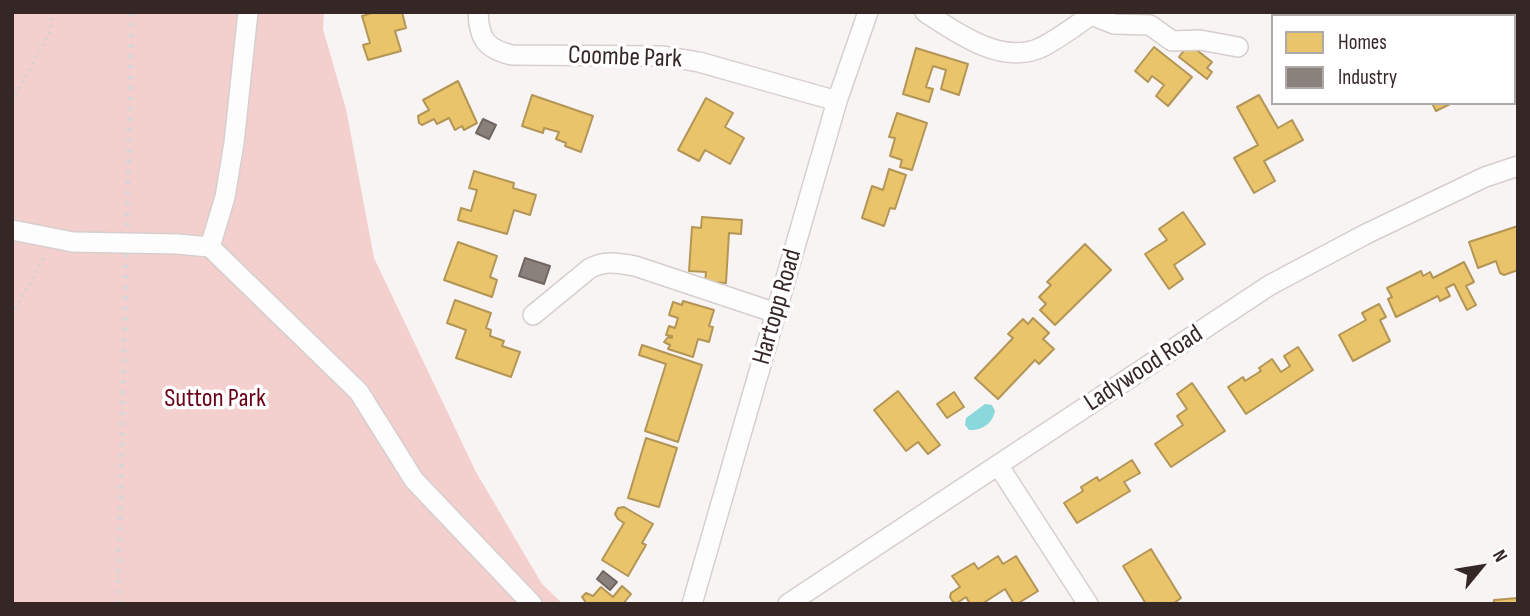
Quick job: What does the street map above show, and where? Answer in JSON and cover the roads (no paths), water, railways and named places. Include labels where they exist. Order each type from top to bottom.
[{"type":"street","points":[[210,247],[230,170],[248,12]]},
{"type":"street","name":"Coombe Park","points":[[478,12],[479,28],[485,42],[496,52],[512,55],[663,56],[698,62],[838,101]]},
{"type":"street","name":"Hartopp Road","points":[[692,604],[838,101],[868,12]]},
{"type":"street","points":[[925,12],[969,39],[1009,53],[1040,48],[1093,13],[1114,24],[1150,25],[1172,41],[1200,40],[1238,47]]},
{"type":"street","name":"Ladywood Road","points":[[788,604],[1269,285],[1378,228],[1485,177],[1518,166]]},
{"type":"street","points":[[12,230],[64,240],[210,247],[359,392],[414,480],[531,604]]},
{"type":"street","points":[[533,315],[589,269],[599,263],[617,262],[776,313]]},
{"type":"street","points":[[998,465],[1088,604]]},
{"type":"water","points":[[985,404],[992,405],[995,411],[992,419],[982,428],[969,430],[965,425],[966,418]]},
{"type":"railway","points":[[118,604],[132,12]]},
{"type":"park label","name":"Sutton Park","points":[[215,399]]}]
